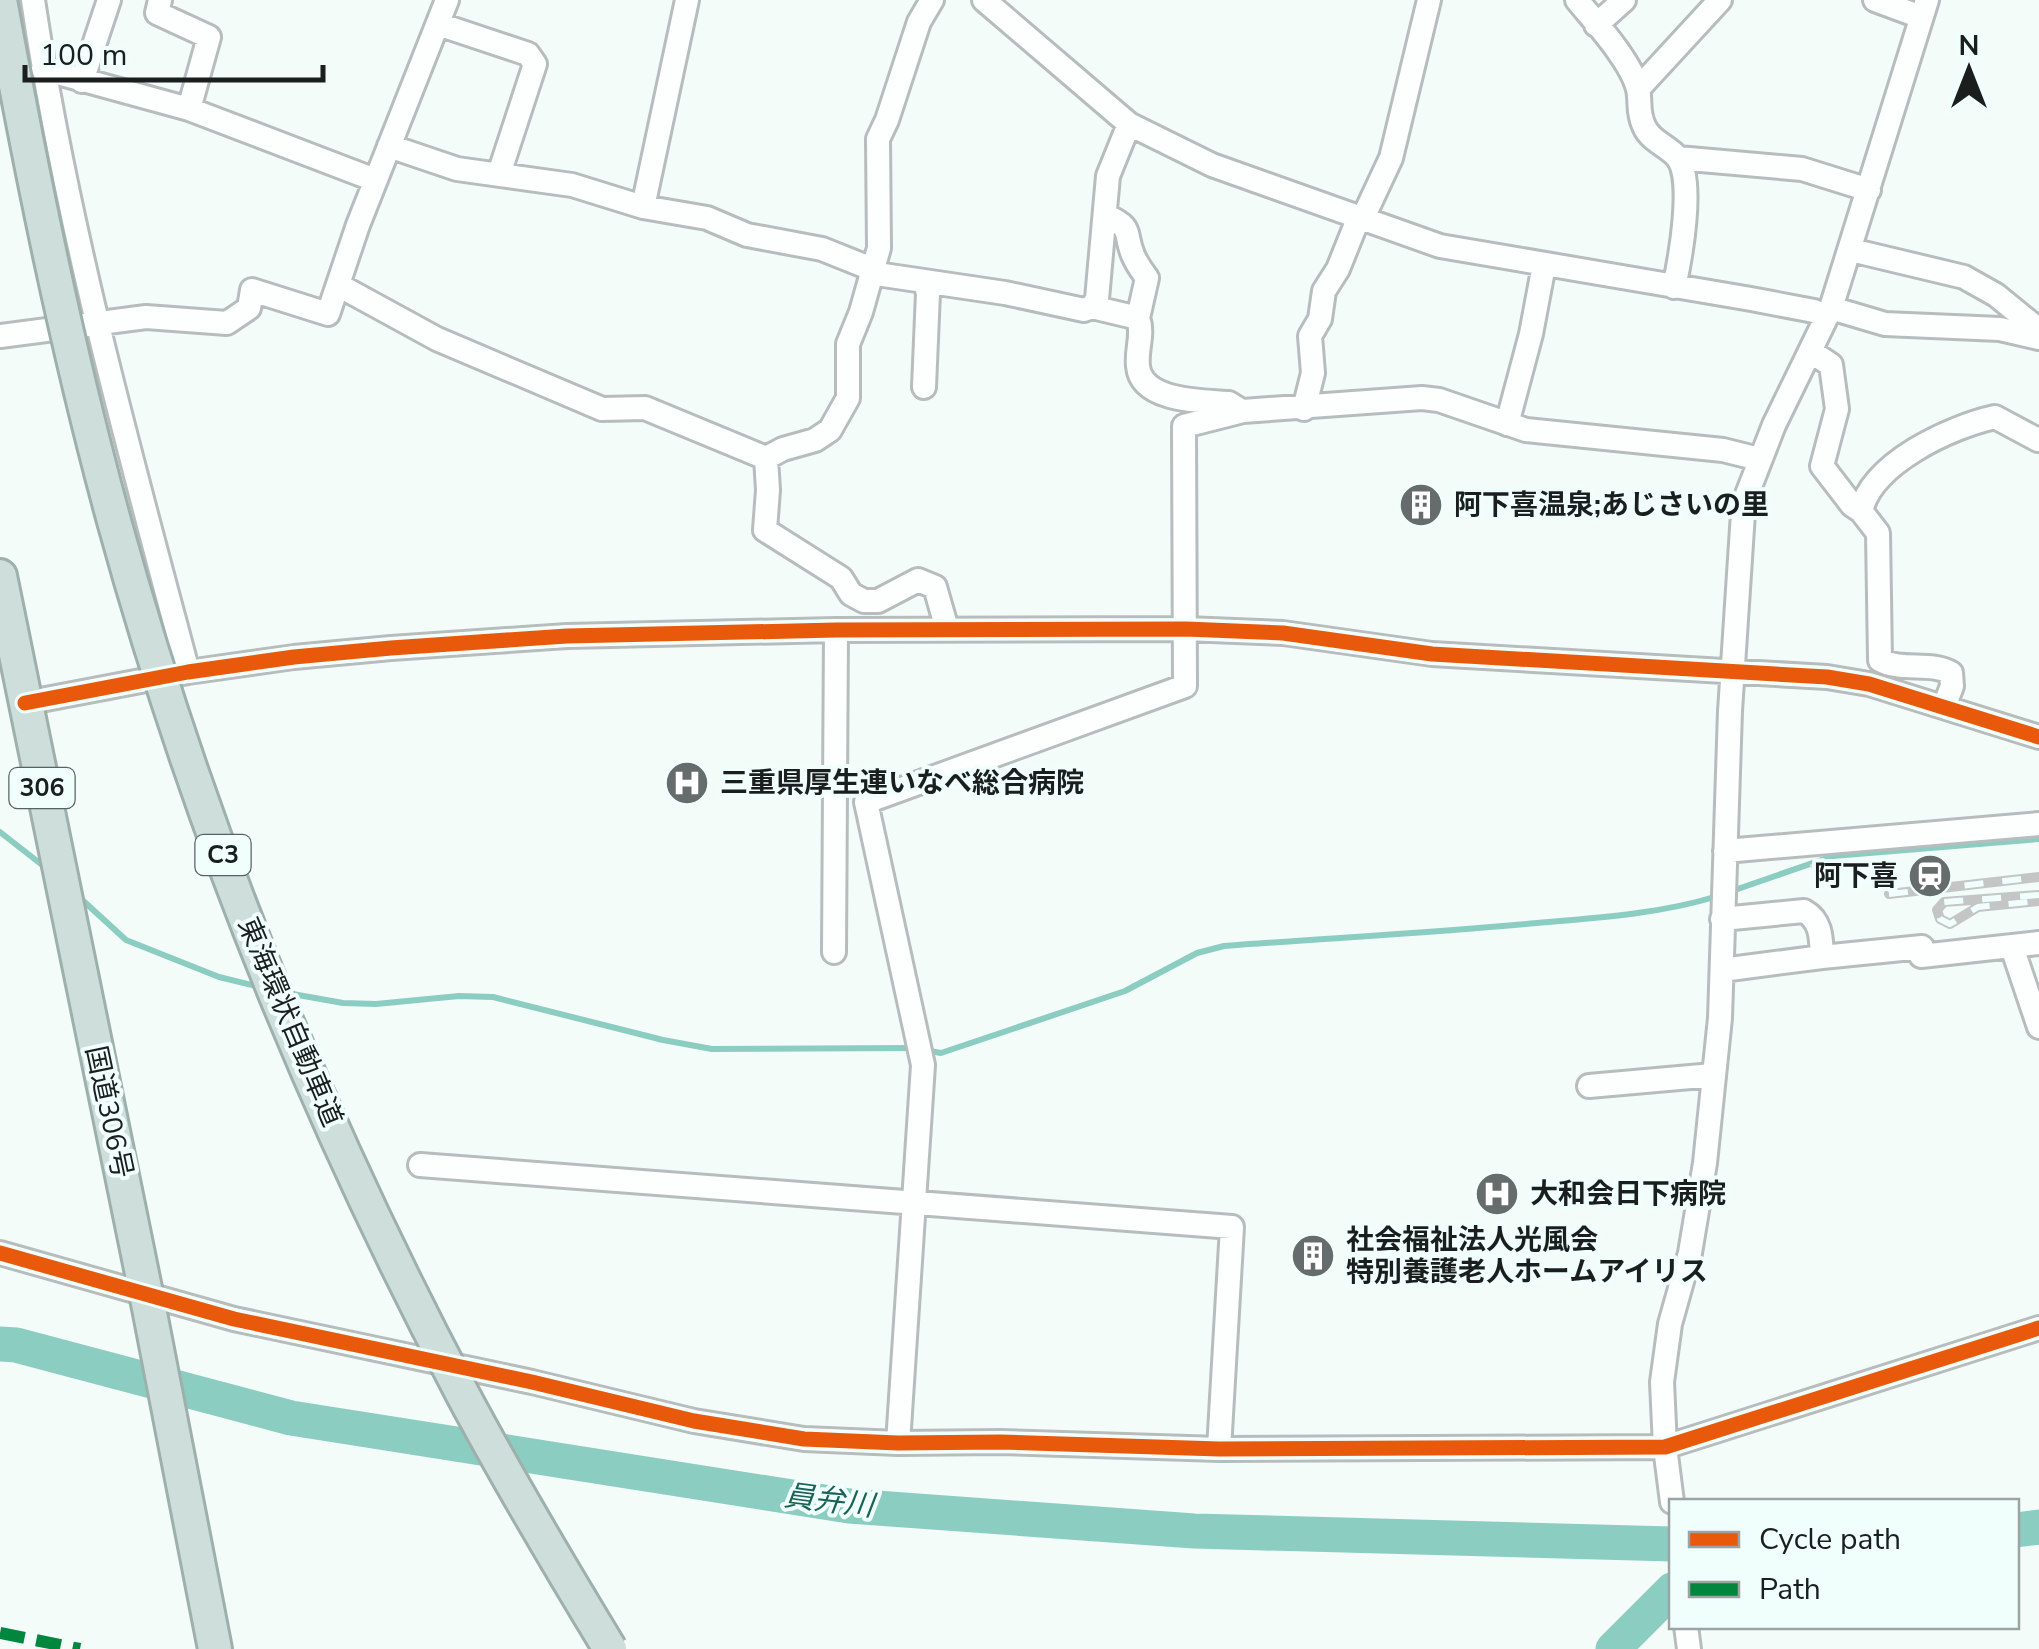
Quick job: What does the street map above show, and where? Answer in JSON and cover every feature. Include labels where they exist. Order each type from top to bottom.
[{"type":"highway","name":"東海環状自動車道","points":[[0,0],[72,358],[115,525],[237,895],[310,1074],[390,1252],[524,1506],[610,1649]]},
{"type":"highway","name":"国道306号","points":[[0,576],[214,1647]]},
{"type":"street","points":[[33,0],[43,69],[95,322],[188,672]]},
{"type":"street","points":[[82,80],[108,0]]},
{"type":"street","points":[[160,0],[157,13],[208,38],[189,109]]},
{"type":"street","points":[[0,336],[146,317],[228,322],[248,308],[252,290],[328,314],[375,180],[447,0]]},
{"type":"street","points":[[643,207],[687,0]]},
{"type":"street","points":[[766,458],[815,440],[838,420],[850,385],[848,344],[878,248],[878,138],[919,22],[932,0]]},
{"type":"street","points":[[984,0],[1129,124],[1212,165],[1440,246],[1884,324],[2039,334]]},
{"type":"street","points":[[1304,409],[1312,373],[1310,336],[1320,319],[1324,291],[1390,158],[1429,0]]},
{"type":"street","points":[[1576,0],[1621,58],[1638,90],[1636,107],[1646,131],[1678,158],[1802,169],[1869,190]]},
{"type":"street","points":[[1596,24],[1624,0]]},
{"type":"street","points":[[1638,90],[1720,0]]},
{"type":"street","points":[[1672,1499],[1664,1447],[1664,1363],[1670,1324],[1690,1252],[1714,1075],[1741,526],[1746,497],[1760,459],[1829,312],[1851,250],[1924,8],[1875,0]]},
{"type":"street","points":[[438,24],[528,54],[535,64],[498,174]]},
{"type":"street","points":[[43,69],[189,109],[375,180]]},
{"type":"street","points":[[1092,307],[1097,298],[1111,165],[1129,124]]},
{"type":"street","points":[[389,146],[457,169],[572,185],[643,207],[707,218],[747,235],[822,249],[871,271],[925,284],[1004,293],[1084,310],[1092,307],[1124,312],[1138,318]]},
{"type":"street","points":[[1674,287],[1685,223],[1684,182],[1678,158]]},
{"type":"street","points":[[1105,215],[1122,223],[1130,237],[1130,250],[1147,278],[1138,318],[1138,369],[1144,379],[1166,396],[1229,403],[1243,411]]},
{"type":"street","points":[[1851,250],[1964,277],[1996,295],[2039,334]]},
{"type":"street","points":[[1507,424],[1535,317],[1544,265]]},
{"type":"street","points":[[924,387],[928,293],[925,284]]},
{"type":"street","points":[[340,286],[438,340],[602,409],[645,408],[766,458]]},
{"type":"street","points":[[1810,351],[1832,366],[1836,409],[1822,466],[1878,533],[1880,660],[1904,667],[1945,668],[1951,673],[1952,686],[1944,707]]},
{"type":"street","points":[[898,1444],[923,1065],[866,802],[1186,686],[1184,426],[1243,411],[1422,398],[1439,400],[1526,430],[1724,450],[1760,459]]},
{"type":"street","points":[[1861,511],[1865,494],[1884,475],[1925,444],[1959,426],[1995,417],[2038,440]]},
{"type":"street","points":[[766,458],[765,530],[841,578],[851,594],[864,600],[878,600],[918,580],[936,588],[947,629]]},
{"type":"street","points":[[25,702],[294,657],[515,638],[836,630],[1186,629],[1283,633],[1432,654],[1734,670],[1870,684],[2039,737]]},
{"type":"street","points":[[834,952],[836,630]]},
{"type":"street","points":[[1725,851],[2039,824]]},
{"type":"street","points":[[1723,900],[1804,911],[1820,928],[1822,958]]},
{"type":"street","points":[[1722,970],[1922,946],[1921,956],[2039,943]]},
{"type":"street","points":[[2012,946],[2039,1027]]},
{"type":"street","points":[[1589,1086],[1714,1075]]},
{"type":"street","points":[[420,1165],[1232,1227],[1218,1450]]},
{"type":"street","points":[[0,1254],[148,1302],[532,1382],[694,1422],[804,1439],[898,1444],[1001,1442],[1218,1450],[1664,1447],[2039,1328]]},
{"type":"path","points":[[1814,869],[1823,880]]},
{"type":"waterway","points":[[0,832],[46,868]]},
{"type":"waterway","points":[[1729,892],[1833,856],[2039,839]]},
{"type":"waterway","points":[[78,896],[126,940],[219,977],[260,987]]},
{"type":"waterway","points":[[924,1050],[941,1053],[1125,991],[1197,953],[1224,946],[1606,917],[1718,896]]},
{"type":"waterway","points":[[287,993],[343,1003],[376,1004],[459,996],[493,997],[712,1049],[912,1048]]},
{"type":"waterway","name":"員弁川","points":[[0,1344],[291,1418],[849,1506],[1194,1531],[1669,1544]]},
{"type":"waterway","name":"員弁川","points":[[2019,1530],[2039,1527]]},
{"type":"waterway","points":[[1613,1649],[1669,1593]]},
{"type":"railway","points":[[1889,894],[2039,877]]},
{"type":"railway","points":[[2039,895],[1944,902],[1937,910],[1940,919],[1950,924],[1978,907],[2039,901]]},
{"type":"marked path","points":[[0,1633],[80,1649]]},
{"type":"cycle path","points":[[25,703],[188,672],[294,657],[567,636],[1186,629],[1283,633],[1432,654],[1827,677],[1869,684],[2039,737]]},
{"type":"cycle path","points":[[0,1253],[234,1319],[532,1382],[694,1421],[804,1439],[898,1443],[1219,1449],[1665,1447],[2039,1328]]},
{"type":"place","name":"阿下喜温泉;あじさいの里","points":[[1421,505]]},
{"type":"place","name":"三重県厚生連いなべ総合病院","points":[[687,783]]},
{"type":"place","name":"阿下喜","points":[[1930,876]]},
{"type":"place","name":"大和会日下病院","points":[[1497,1194]]},
{"type":"place","name":"社会福祉法人光風会 特別養護老人ホームアイリス","points":[[1313,1256]]}]
